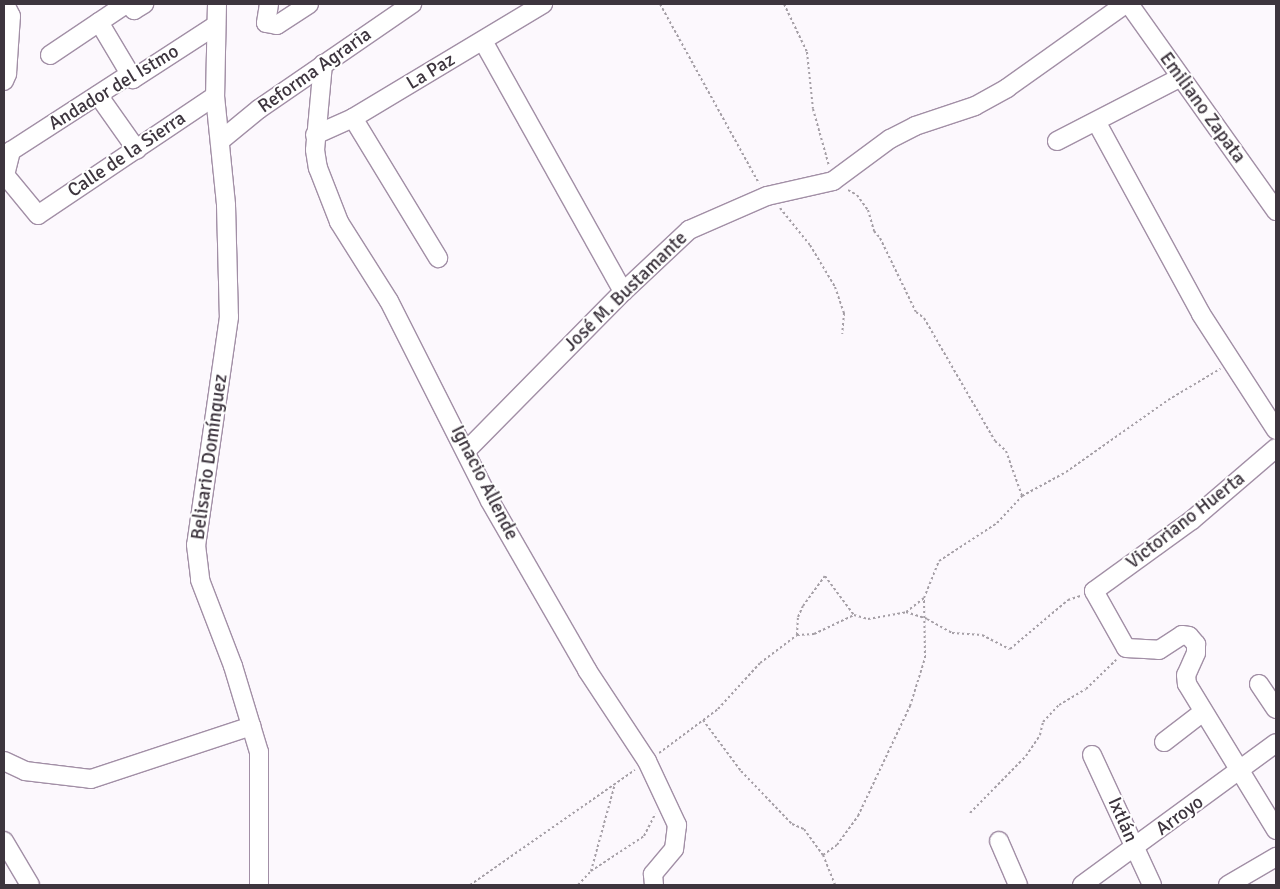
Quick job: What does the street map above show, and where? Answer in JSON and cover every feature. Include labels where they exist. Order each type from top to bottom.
[{"type":"street","points":[[4,81],[7,74],[11,16],[5,4]]},
{"type":"street","points":[[50,55],[128,4],[134,10],[144,4]]},
{"type":"street","name":"Belisario Domínguez","points":[[217,4],[216,102],[226,205],[229,317],[196,546],[200,580],[233,666],[259,752],[259,885]]},
{"type":"street","points":[[269,4],[266,23],[277,25],[309,4]]},
{"type":"street","name":"Reforma Agraria","points":[[220,141],[259,108],[412,4]]},
{"type":"street","name":"La Paz","points":[[315,135],[353,118],[542,4]]},
{"type":"street","name":"José M. Bustamante","points":[[467,450],[623,292],[689,230],[767,196],[833,181],[890,139],[915,126],[975,106],[1007,88],[1125,4]]},
{"type":"street","name":"Emiliano Zapata","points":[[1129,4],[1179,78],[1276,211]]},
{"type":"street","points":[[99,22],[130,74]]},
{"type":"street","name":"Andador del Istmo","points":[[38,215],[5,175],[11,151],[130,74],[133,79],[216,25]]},
{"type":"street","points":[[483,41],[623,292]]},
{"type":"street","name":"Ignacio Allende","points":[[323,64],[315,135],[318,168],[346,237],[389,301],[467,450],[490,502],[587,670],[647,761],[677,825],[674,849],[653,874],[654,885]]},
{"type":"street","points":[[1057,141],[1097,123],[1179,78]]},
{"type":"street","points":[[98,95],[137,150]]},
{"type":"street","name":"Calle de la Sierra","points":[[38,215],[137,150],[216,102]]},
{"type":"street","points":[[353,118],[438,258]]},
{"type":"street","points":[[1097,123],[1230,363],[1276,430]]},
{"type":"street","name":"Victoriano Huerta","points":[[1094,591],[1192,520],[1276,448]]},
{"type":"street","points":[[1094,591],[1126,648],[1159,650],[1182,635],[1190,636],[1196,644],[1196,653],[1186,675],[1187,684],[1242,771],[1271,808],[1276,830]]},
{"type":"street","points":[[1259,684],[1276,709]]},
{"type":"street","points":[[1164,742],[1204,712]]},
{"type":"street","points":[[4,761],[25,771],[91,779],[251,726]]},
{"type":"street","name":"Arroyo","points":[[1082,885],[1242,771],[1276,743]]},
{"type":"street","name":"Ixtlán","points":[[1092,755],[1152,885]]},
{"type":"street","points":[[4,841],[30,885]]},
{"type":"street","points":[[999,841],[1018,885]]},
{"type":"street","points":[[1228,885],[1276,857]]},
{"type":"path","points":[[660,4],[767,196],[782,210],[810,245],[835,287],[844,314],[842,334]]},
{"type":"path","points":[[784,4],[807,52],[813,109],[833,181],[857,195],[868,210],[874,231],[880,238],[916,312],[924,318],[995,441],[1006,452],[1022,496]]},
{"type":"path","points":[[797,635],[798,617],[803,606],[825,576],[854,615],[868,619],[906,612],[924,598],[939,561],[997,522],[1022,496],[1066,472],[1168,400],[1230,363]]},
{"type":"path","points":[[906,612],[927,619],[952,633],[982,635],[1010,649],[1068,600],[1094,591]]},
{"type":"path","points":[[824,854],[837,845],[858,816],[910,706],[925,658],[927,619],[924,598]]},
{"type":"path","points":[[470,885],[615,784],[718,709],[760,663],[797,635],[814,634],[854,615]]},
{"type":"path","points":[[970,813],[1026,756],[1040,735],[1043,722],[1058,705],[1086,688],[1126,648]]},
{"type":"path","points":[[703,720],[741,771],[792,824],[804,829],[824,854],[835,885]]},
{"type":"path","points":[[591,871],[615,784]]},
{"type":"path","points":[[578,885],[591,871],[644,836],[656,813]]}]
